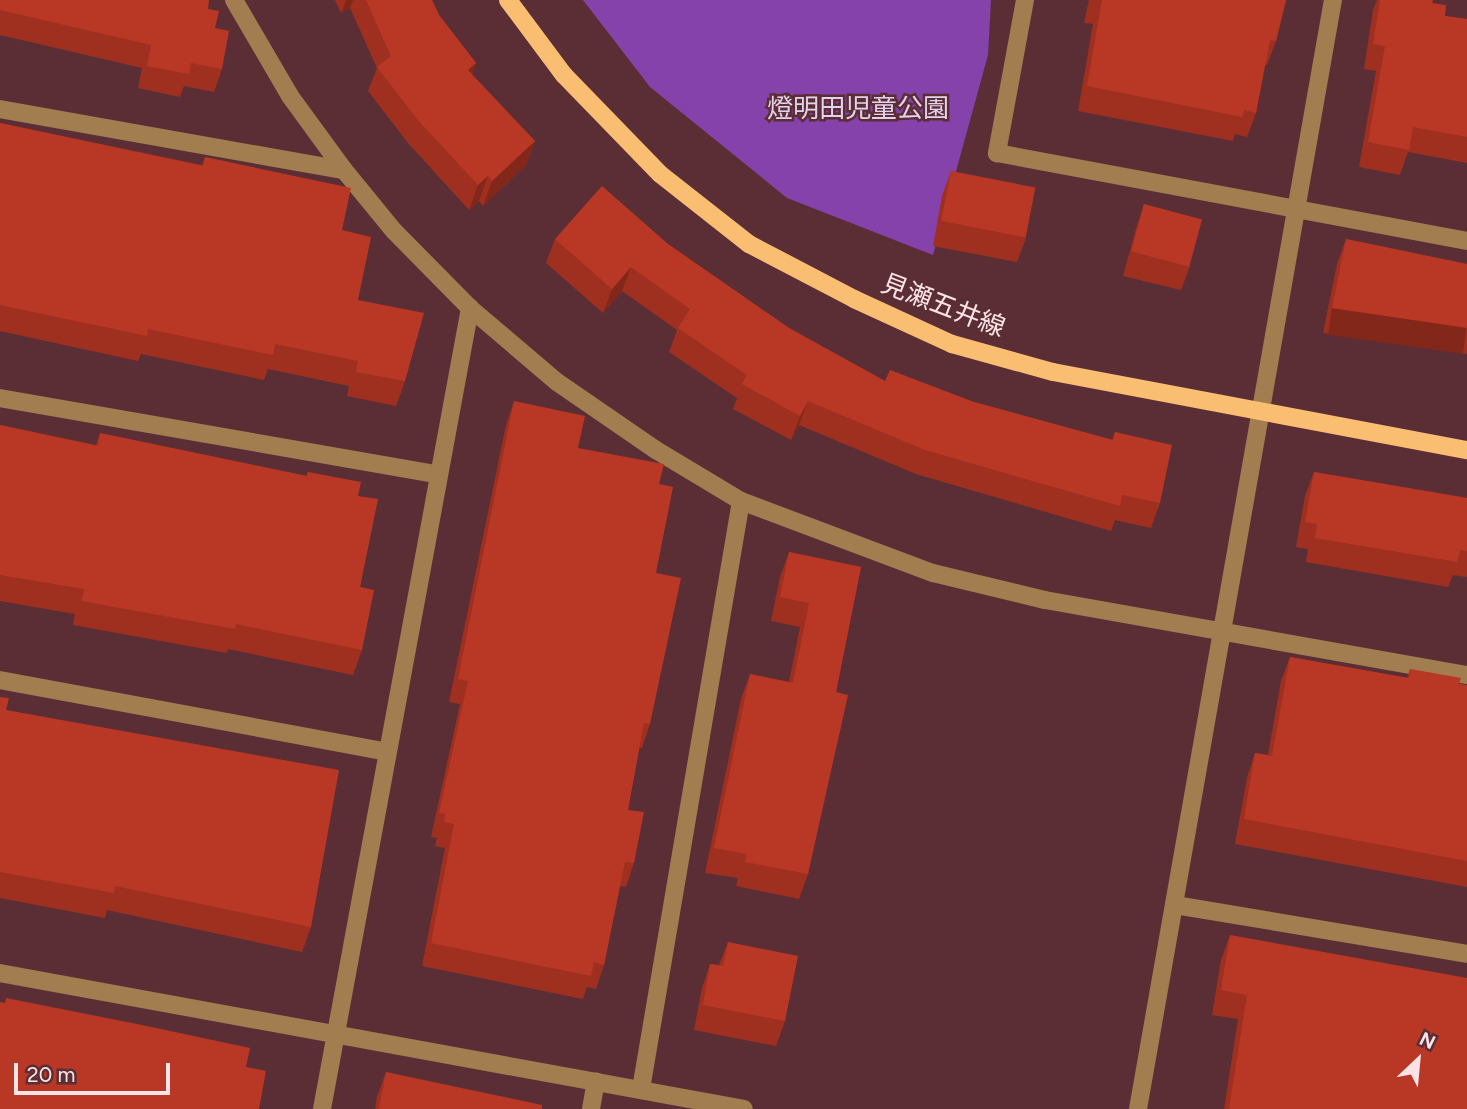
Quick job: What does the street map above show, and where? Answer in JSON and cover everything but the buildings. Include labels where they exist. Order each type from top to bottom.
[{"type":"main road","name":"見瀬五井線","points":[[508,0],[564,75],[660,174],[749,244],[952,344],[1053,372],[1262,414],[1467,450]]},
{"type":"street","points":[[234,0],[290,96],[344,170],[394,231],[470,308],[557,382],[656,450],[741,501],[933,573],[1045,600],[1467,675]]},
{"type":"street","points":[[1025,0],[997,153],[1467,241]]},
{"type":"street","points":[[1138,1109],[1299,209],[1333,0]]},
{"type":"street","points":[[0,109],[344,170]]},
{"type":"street","points":[[322,1109],[437,474],[470,308]]},
{"type":"street","points":[[0,398],[437,474]]},
{"type":"street","points":[[641,1089],[741,501]]},
{"type":"street","points":[[0,680],[387,752]]},
{"type":"street","points":[[1175,905],[1467,954]]},
{"type":"street","points":[[0,973],[336,1031],[744,1109]]},
{"type":"street","points":[[591,1109],[596,1081]]},
{"type":"green space","name":"燈明田児童公園","points":[[583,0],[991,0],[988,55],[933,255],[787,198],[650,87]]}]
